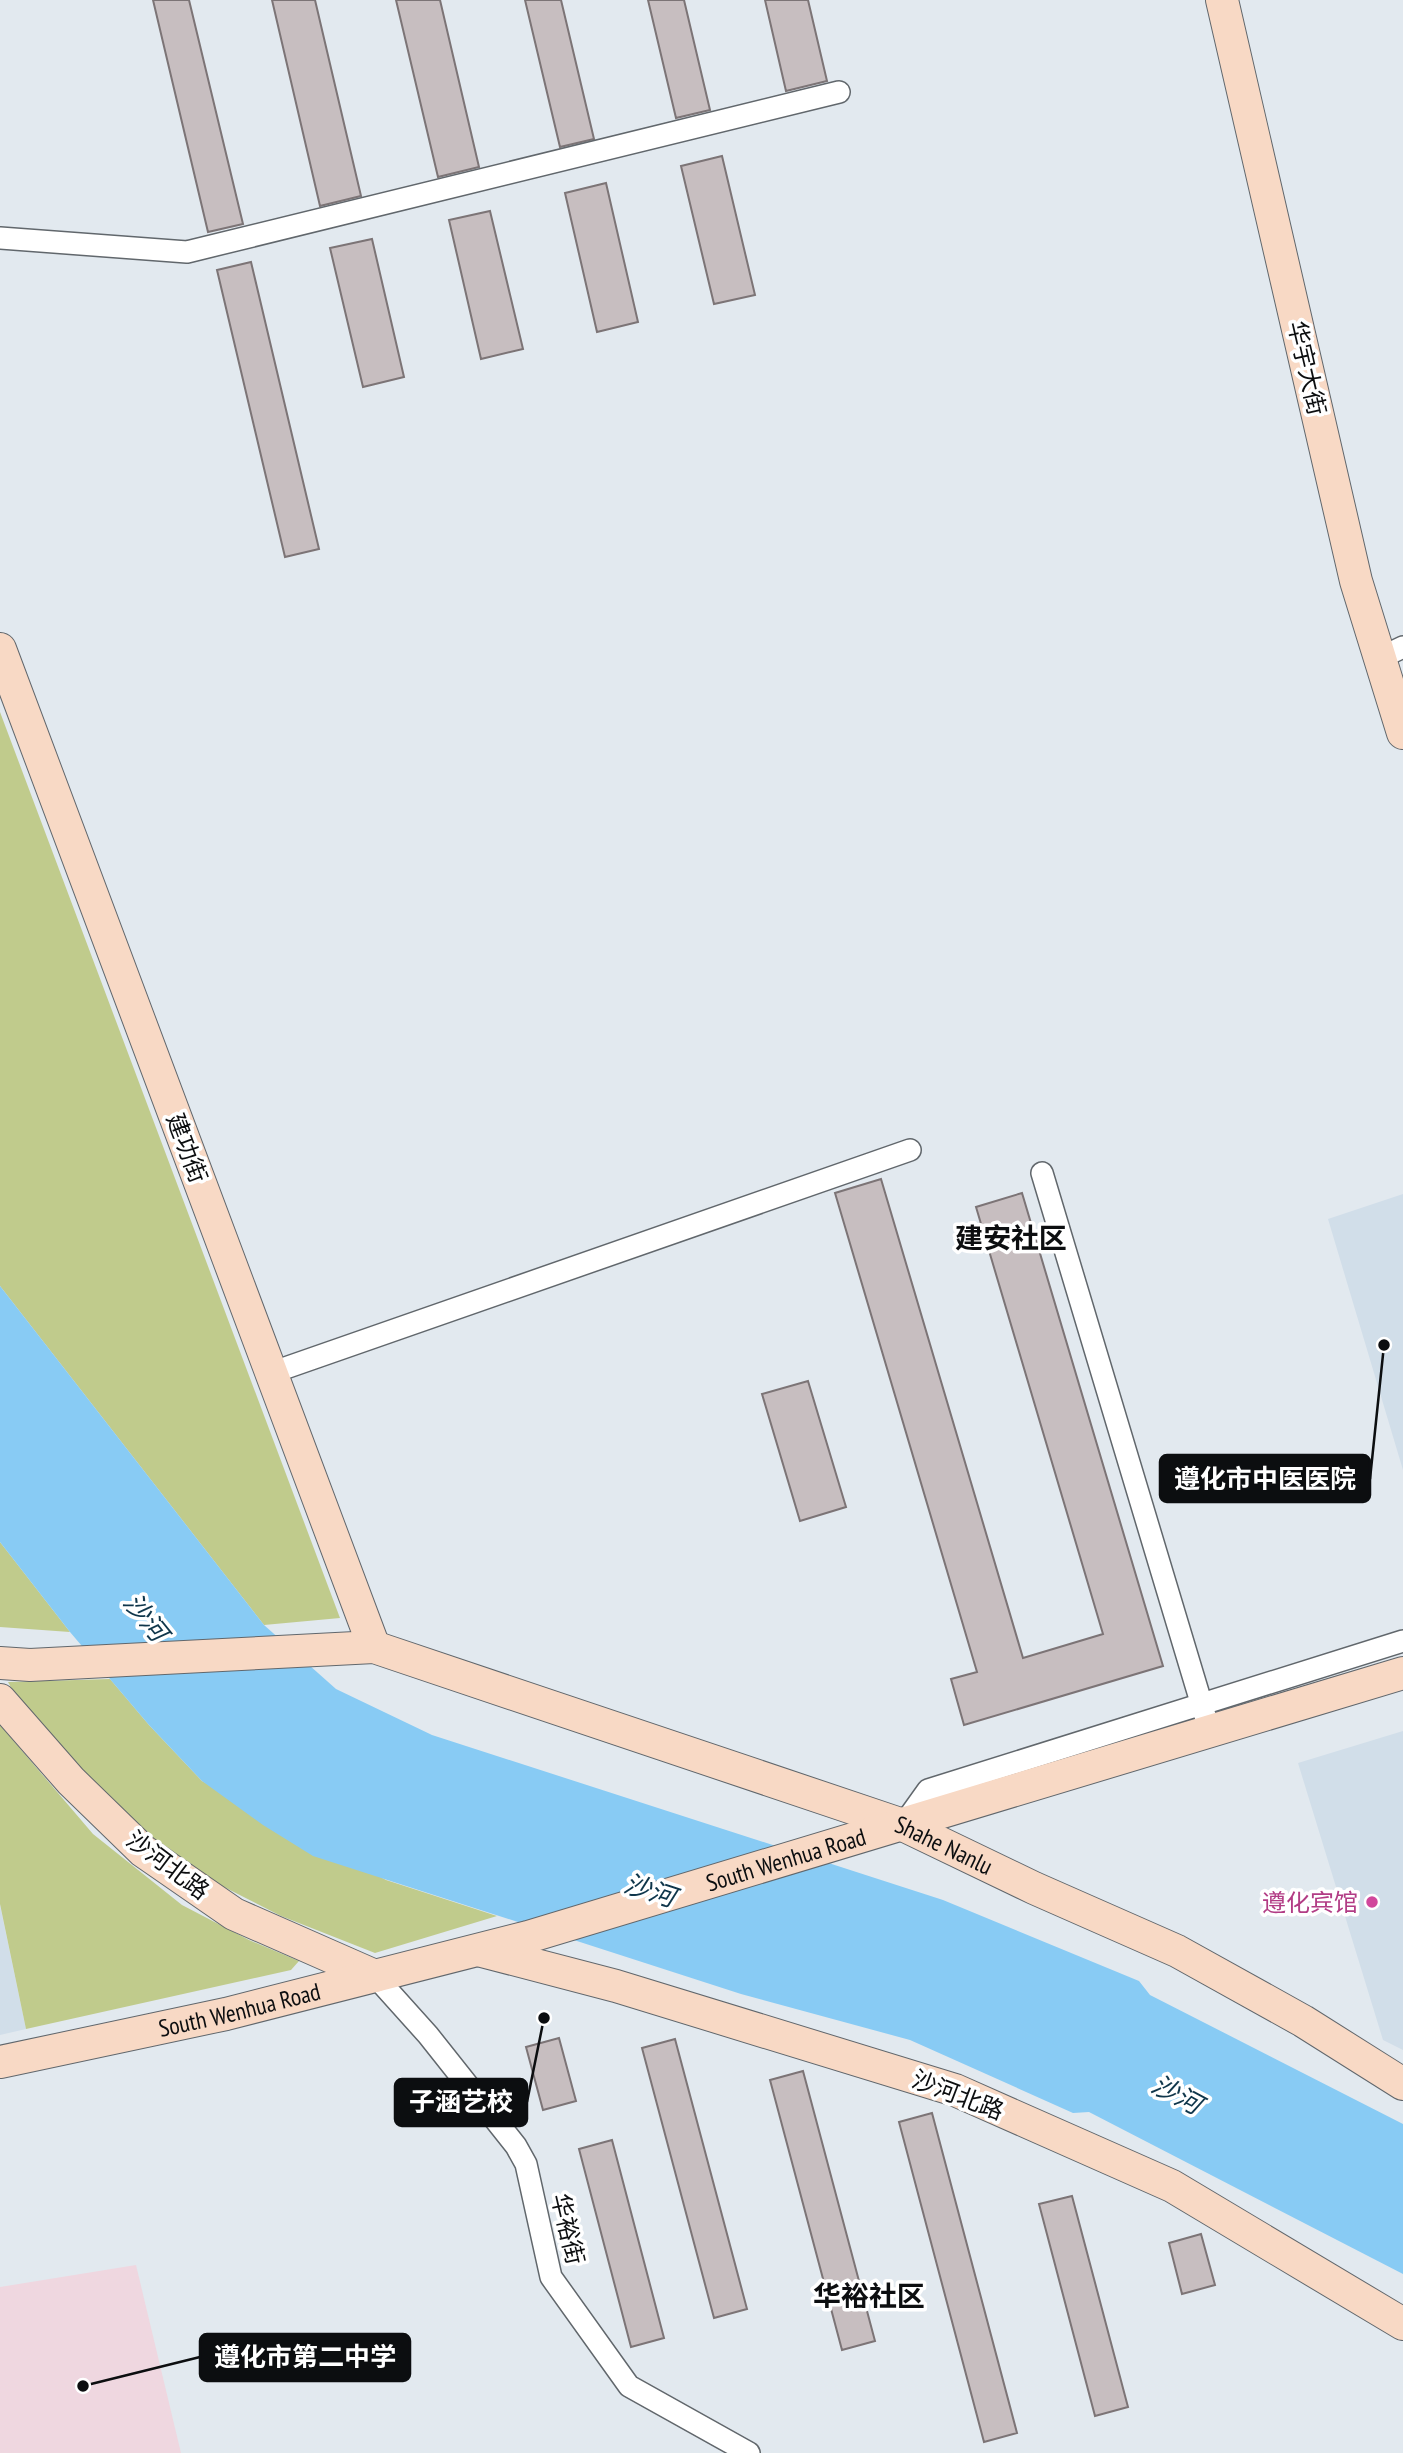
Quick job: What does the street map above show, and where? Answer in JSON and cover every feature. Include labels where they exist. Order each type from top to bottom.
[{"type":"street","name":"华宇大街","points":[[1222,0],[1356,581],[1391,652],[1403,733]]},
{"type":"street","points":[[0,238],[187,252],[839,92]]},
{"type":"street","name":"建功街","points":[[0,649],[374,1647]]},
{"type":"street","points":[[271,1373],[910,1150]]},
{"type":"street","points":[[1042,1173],[1210,1732]]},
{"type":"street","points":[[903,1825],[928,1790],[1403,1641]]},
{"type":"street","points":[[15,1664],[374,1647]]},
{"type":"street","name":"Shahe Nanlu","points":[[374,1647],[903,1825],[1034,1888],[1177,1951],[1303,2021],[1403,2084]]},
{"type":"street","name":"South Wenhua Road","points":[[0,2062],[226,2014],[528,1937],[1403,1673]]},
{"type":"street","name":"沙河北路","points":[[0,1700],[71,1781],[143,1851],[234,1914],[375,1976]]},
{"type":"street","name":"沙河北路","points":[[478,1950],[616,1986],[955,2090],[1172,2186],[1403,2324]]},
{"type":"street","name":"华裕街","points":[[375,1976],[428,2035],[516,2146],[526,2164],[551,2277],[629,2386],[749,2453]]},
{"type":"shaded area","points":[[1403,1194],[1403,1470],[1328,1219]]},
{"type":"shaded area","name":"遵化宾馆","points":[[1403,1731],[1403,2050],[1383,2040],[1298,1763]]},
{"type":"shaded area","points":[[0,1905],[26,2029],[0,2035]]},
{"type":"shaded area","points":[[136,2265],[181,2453],[0,2453],[0,2287]]},
{"type":"green space","points":[[0,712],[340,1618],[264,1625],[0,1286]]},
{"type":"green space","points":[[0,1542],[70,1632],[0,1627]]},
{"type":"green space","points":[[110,1679],[202,1781],[386,1880],[497,1916],[375,1953],[281,1916],[222,1886],[160,1849],[129,1826],[15,1695],[8,1682]]},
{"type":"green space","points":[[0,1725],[93,1834],[182,1905],[249,1940],[299,1961],[291,1970],[26,2029],[0,1904]]},
{"type":"water","name":"沙河","points":[[0,1286],[264,1625],[336,1689],[432,1735],[943,1900],[1139,1981],[1150,1995],[1403,2124],[1403,2274],[1089,2112],[1073,2113],[910,2040],[741,1994],[313,1856],[263,1825],[202,1781],[149,1725],[70,1632],[0,1542]]},
{"type":"building","points":[[153,0],[189,0],[243,224],[208,232]]},
{"type":"building","points":[[272,0],[315,0],[361,196],[320,206]]},
{"type":"building","points":[[396,0],[440,0],[479,167],[438,177]]},
{"type":"building","points":[[525,0],[561,0],[594,139],[560,147]]},
{"type":"building","points":[[648,0],[684,0],[710,110],[676,118]]},
{"type":"building","points":[[765,0],[808,0],[827,81],[786,91]]},
{"type":"building","points":[[722,156],[755,295],[714,304],[681,166]]},
{"type":"building","points":[[606,183],[638,322],[597,332],[565,193]]},
{"type":"building","points":[[490,211],[523,349],[481,359],[449,220]]},
{"type":"building","points":[[372,239],[404,377],[363,387],[330,248]]},
{"type":"building","points":[[251,262],[319,549],[285,557],[217,270]]},
{"type":"building","points":[[881,1179],[1023,1658],[1103,1634],[976,1207],[1022,1193],[1163,1666],[964,1725],[951,1679],[977,1672],[835,1193]]},
{"type":"building","points":[[808,1381],[846,1507],[800,1521],[762,1394]]},
{"type":"building","points":[[559,2038],[576,2101],[543,2110],[526,2047]]},
{"type":"building","points":[[675,2039],[747,2309],[714,2318],[642,2048]]},
{"type":"building","points":[[803,2071],[875,2341],[842,2350],[770,2080]]},
{"type":"building","points":[[932,2113],[1017,2433],[984,2442],[899,2122]]},
{"type":"building","points":[[612,2140],[664,2338],[631,2347],[579,2149]]},
{"type":"building","points":[[1072,2196],[1128,2407],[1095,2416],[1039,2204]]},
{"type":"building","points":[[1201,2234],[1215,2285],[1182,2294],[1169,2243]]},
{"type":"place","name":"遵化市中医医院","points":[[1384,1345]]},
{"type":"place","name":"遵化宾馆","points":[[1372,1902]]},
{"type":"place","name":"子涵艺校","points":[[544,2018]]},
{"type":"place","name":"遵化市第二中学","points":[[83,2386]]},
{"type":"district","name":"建安社区","points":[[1011,1237]]},
{"type":"district","name":"华裕社区","points":[[869,2295]]}]
